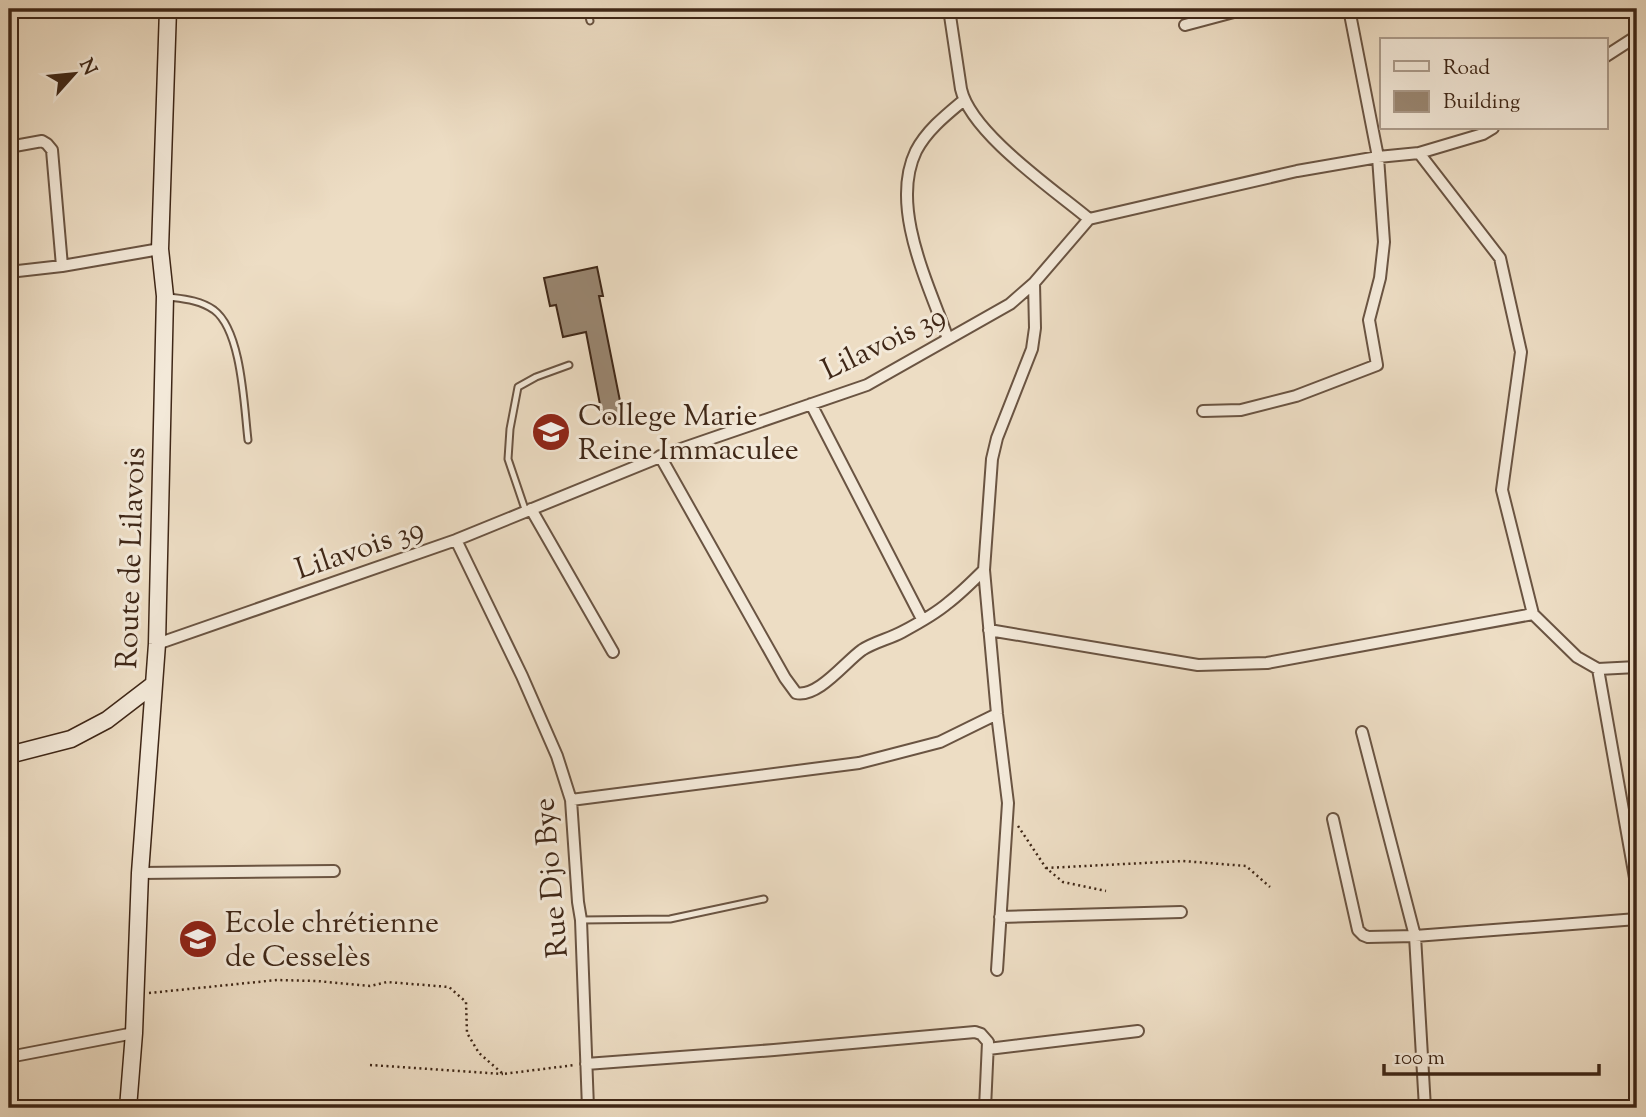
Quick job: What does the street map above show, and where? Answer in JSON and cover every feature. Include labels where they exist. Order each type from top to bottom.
[{"type":"main road","name":"Route de Lilavois","points":[[128,1108],[157,644],[164,296],[160,249],[168,9]]},
{"type":"main road","points":[[9,755],[71,738],[107,720],[154,684]]},
{"type":"street","points":[[949,9],[964,100],[986,130],[1013,156],[1088,219],[1297,171],[1419,153],[1490,130]]},
{"type":"street","points":[[1185,24],[1245,9]]},
{"type":"street","points":[[1203,411],[1241,410],[1296,396],[1377,365],[1368,320],[1380,278],[1384,242],[1378,157],[1349,9]]},
{"type":"street","points":[[1608,55],[1637,36]]},
{"type":"street","points":[[948,339],[918,258],[909,222],[907,190],[909,169],[917,150],[938,122],[964,100]]},
{"type":"street","points":[[9,147],[42,142],[52,150],[62,266]]},
{"type":"street","points":[[1419,153],[1500,257],[1521,352],[1502,490],[1533,614],[1577,657],[1598,669],[1637,667]]},
{"type":"street","name":"Lilavois 39","points":[[157,644],[456,540],[660,456],[867,385],[1010,304],[1034,283],[1088,219]]},
{"type":"street","points":[[9,272],[160,249]]},
{"type":"street","points":[[997,970],[1008,803],[984,570],[992,459],[1006,413],[1032,349],[1035,328],[1034,283]]},
{"type":"street","points":[[811,404],[922,620]]},
{"type":"street","points":[[660,456],[796,693],[805,694],[816,688],[852,657],[947,605],[984,570]]},
{"type":"street","points":[[529,510],[613,652]]},
{"type":"street","name":"Rue Djo Bye","points":[[456,540],[533,699],[558,756],[571,800],[581,920],[588,1108]]},
{"type":"street","points":[[989,630],[1198,666],[1268,663],[1533,614]]},
{"type":"street","points":[[1598,669],[1637,890]]},
{"type":"street","points":[[571,800],[859,763],[940,742],[998,714]]},
{"type":"street","points":[[1362,732],[1415,936],[1425,1108]]},
{"type":"street","points":[[1333,819],[1358,930],[1368,937],[1415,936],[1637,919]]},
{"type":"street","points":[[141,873],[334,871]]},
{"type":"street","points":[[1000,917],[1181,912]]},
{"type":"street","points":[[988,1049],[1139,1031]]},
{"type":"street","points":[[586,1063],[975,1032],[987,1038],[985,1108]]},
{"type":"street","points":[[9,1057],[134,1033]]},
{"type":"lane","points":[[587,9],[590,21]]},
{"type":"lane","points":[[164,296],[196,301],[214,310],[224,320],[237,351],[248,440]]},
{"type":"lane","points":[[529,510],[508,459],[510,429],[519,387],[536,377],[569,365]]},
{"type":"lane","points":[[581,920],[670,919],[764,900]]},
{"type":"path","points":[[1008,803],[1017,823],[1046,868],[1063,882],[1105,891]]},
{"type":"path","points":[[1046,868],[1183,861],[1246,866],[1270,887]]},
{"type":"path","points":[[135,995],[277,981],[317,981],[370,986],[387,982],[449,987],[466,1002],[467,1033],[479,1053],[503,1074]]},
{"type":"path","points":[[370,1065],[503,1074],[586,1063]]},
{"type":"building","points":[[597,267],[603,296],[599,296],[623,416],[603,420],[586,332],[563,337],[556,305],[550,306],[544,278]]},
{"type":"place","name":"College Marie Reine Immaculee","points":[[551,432]]},
{"type":"place","name":"Ecole chrétienne de Cesselès","points":[[198,939]]}]
